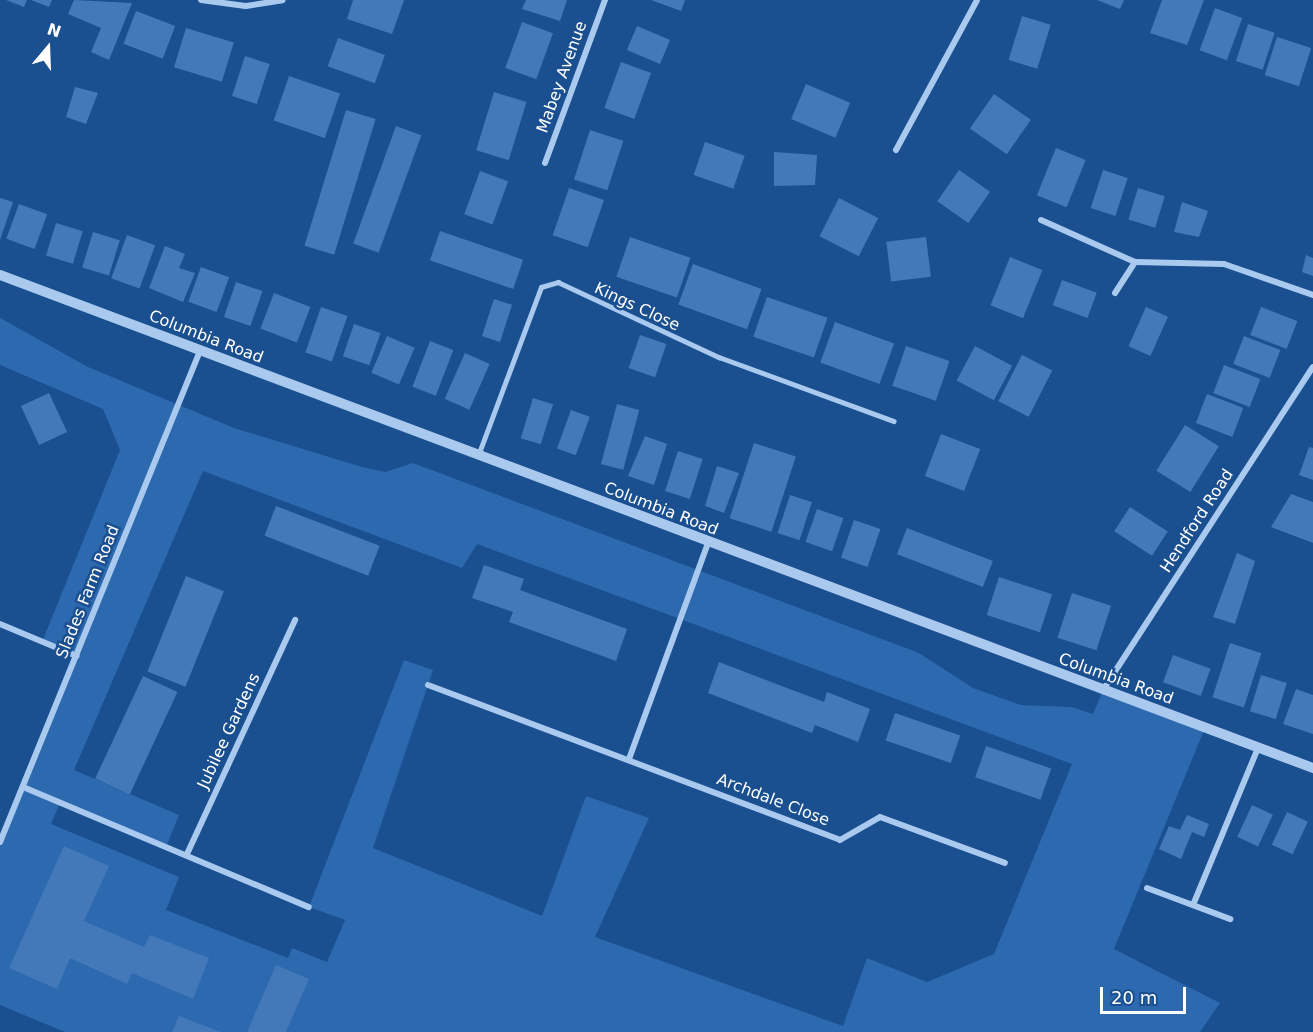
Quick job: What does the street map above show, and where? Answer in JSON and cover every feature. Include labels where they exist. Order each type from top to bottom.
[{"type":"street","points":[[201,0],[246,6],[284,0]]},
{"type":"street","name":"Mabey Avenue","points":[[545,163],[605,0]]},
{"type":"street","points":[[896,150],[977,0]]},
{"type":"street","points":[[1041,220],[1135,262],[1224,264],[1313,295]]},
{"type":"street","points":[[1115,294],[1135,262]]},
{"type":"street","name":"Columbia Road","points":[[0,275],[478,457],[1313,768]]},
{"type":"street","name":"Slades Farm Road","points":[[0,842],[200,351]]},
{"type":"street","name":"Hendford Road","points":[[1103,690],[1313,367]]},
{"type":"street","points":[[629,759],[708,543]]},
{"type":"street","name":"Jubilee Gardens","points":[[187,854],[295,620]]},
{"type":"street","points":[[0,624],[77,656]]},
{"type":"street","name":"Archdale Close","points":[[428,685],[840,840],[880,817],[1005,863]]},
{"type":"street","points":[[1193,905],[1258,748]]},
{"type":"street","points":[[23,787],[309,907]]},
{"type":"street","points":[[1147,888],[1230,919]]},
{"type":"lane","name":"Kings Close","points":[[478,457],[541,287],[558,282],[719,357],[894,420]]},
{"type":"shaded area","points":[[0,318],[88,367],[234,428],[385,472],[413,463],[919,653],[973,688],[1021,705],[1072,707],[1093,714],[1103,690],[1205,728],[1114,949],[1220,1003],[1200,1032],[65,1032],[0,1005],[0,842],[77,656],[42,642],[120,450],[103,409],[0,365]],"holes":[[[203,471],[462,568],[477,544],[1072,764],[994,954],[927,982],[867,958],[843,1026],[595,937],[649,818],[586,796],[542,916],[373,848],[433,670],[404,660],[309,907],[345,920],[327,962],[292,948],[288,958],[166,910],[179,877],[51,824],[60,803],[167,845],[179,815],[74,770]]]},
{"type":"building","points":[[6,0],[27,0],[24,7]]},
{"type":"building","points":[[31,0],[52,0],[49,7]]},
{"type":"building","points":[[74,0],[132,3],[109,60],[91,52],[101,28],[68,14]]},
{"type":"building","points":[[353,0],[404,0],[392,34],[347,19]]},
{"type":"building","points":[[526,0],[567,0],[560,21],[522,9]]},
{"type":"building","points":[[651,0],[685,0],[681,11]]},
{"type":"building","points":[[1097,0],[1124,0],[1120,9]]},
{"type":"building","points":[[1162,0],[1204,0],[1187,45],[1150,33]]},
{"type":"building","points":[[1215,8],[1242,18],[1227,60],[1200,50]]},
{"type":"building","points":[[136,11],[175,26],[163,59],[123,44]]},
{"type":"building","points":[[1022,16],[1051,25],[1037,69],[1009,60]]},
{"type":"building","points":[[522,22],[553,33],[536,79],[505,68]]},
{"type":"building","points":[[1248,24],[1275,33],[1263,70],[1236,61]]},
{"type":"building","points":[[637,26],[670,40],[660,64],[627,50]]},
{"type":"building","points":[[186,28],[234,43],[222,82],[174,67]]},
{"type":"building","points":[[1277,37],[1311,48],[1299,86],[1265,75]]},
{"type":"building","points":[[338,38],[385,55],[375,83],[328,66]]},
{"type":"building","points":[[245,56],[270,64],[257,104],[232,96]]},
{"type":"building","points":[[621,62],[651,73],[634,119],[604,108]]},
{"type":"building","points":[[289,76],[340,94],[325,138],[274,120]]},
{"type":"building","points":[[806,84],[850,103],[835,138],[791,119]]},
{"type":"building","points":[[75,87],[98,93],[86,124],[66,117]]},
{"type":"building","points":[[494,92],[527,102],[509,160],[476,150]]},
{"type":"building","points":[[994,94],[1031,120],[1007,154],[970,128]]},
{"type":"building","points":[[346,110],[376,119],[334,255],[304,246]]},
{"type":"building","points":[[396,126],[421,135],[379,253],[353,243]]},
{"type":"building","points":[[590,130],[623,141],[607,190],[574,179]]},
{"type":"building","points":[[705,142],[745,156],[733,189],[694,175]]},
{"type":"building","points":[[1056,148],[1086,160],[1067,207],[1037,195]]},
{"type":"building","points":[[774,152],[817,155],[815,185],[774,186]]},
{"type":"building","points":[[959,170],[990,192],[968,223],[937,201]]},
{"type":"building","points":[[1103,170],[1128,178],[1115,216],[1091,208]]},
{"type":"building","points":[[480,171],[508,181],[492,224],[464,214]]},
{"type":"building","points":[[569,188],[604,200],[588,247],[553,235]]},
{"type":"building","points":[[1138,188],[1165,196],[1155,228],[1128,220]]},
{"type":"building","points":[[0,198],[13,202],[0,240]]},
{"type":"building","points":[[839,198],[878,218],[859,256],[819,236]]},
{"type":"building","points":[[1182,202],[1208,211],[1199,237],[1174,232]]},
{"type":"building","points":[[19,204],[47,214],[35,249],[6,239]]},
{"type":"building","points":[[56,223],[83,231],[73,264],[46,256]]},
{"type":"building","points":[[440,231],[523,260],[513,289],[430,260]]},
{"type":"building","points":[[93,232],[120,240],[109,276],[82,267]]},
{"type":"building","points":[[127,235],[155,245],[139,288],[111,278]]},
{"type":"building","points":[[630,237],[691,258],[677,298],[616,277]]},
{"type":"building","points":[[926,237],[931,277],[891,282],[886,242]]},
{"type":"building","points":[[165,246],[185,254],[179,268],[195,273],[183,302],[149,288]]},
{"type":"building","points":[[1306,255],[1313,258],[1313,276],[1302,272]]},
{"type":"building","points":[[1010,257],[1042,270],[1023,318],[991,305]]},
{"type":"building","points":[[693,264],[762,289],[747,329],[678,304]]},
{"type":"building","points":[[201,267],[229,277],[217,312],[188,302]]},
{"type":"building","points":[[1062,280],[1097,293],[1088,318],[1053,305]]},
{"type":"building","points":[[236,282],[262,291],[250,326],[224,317]]},
{"type":"building","points":[[274,293],[310,307],[297,342],[260,328]]},
{"type":"building","points":[[767,297],[828,318],[814,358],[753,337]]},
{"type":"building","points":[[494,299],[512,305],[500,342],[482,336]]},
{"type":"building","points":[[321,307],[347,316],[332,362],[305,352]]},
{"type":"building","points":[[1146,307],[1168,317],[1150,356],[1129,346]]},
{"type":"building","points":[[1261,307],[1297,321],[1287,349],[1250,335]]},
{"type":"building","points":[[835,322],[894,344],[879,384],[820,362]]},
{"type":"building","points":[[354,324],[380,333],[369,365],[343,356]]},
{"type":"building","points":[[640,335],[666,344],[655,377],[629,368]]},
{"type":"building","points":[[387,336],[415,348],[399,385],[371,373]]},
{"type":"building","points":[[1244,336],[1280,350],[1270,378],[1233,364]]},
{"type":"building","points":[[430,341],[453,350],[436,396],[412,387]]},
{"type":"building","points":[[906,346],[949,361],[936,401],[892,386]]},
{"type":"building","points":[[975,346],[1012,366],[994,400],[957,380]]},
{"type":"building","points":[[465,353],[490,364],[469,410],[445,399]]},
{"type":"building","points":[[1022,355],[1052,370],[1029,417],[998,401]]},
{"type":"building","points":[[1224,365],[1260,379],[1250,407],[1213,393]]},
{"type":"building","points":[[49,393],[67,432],[39,445],[21,406]]},
{"type":"building","points":[[1207,394],[1243,408],[1232,437],[1196,423]]},
{"type":"building","points":[[533,398],[553,404],[541,444],[521,438]]},
{"type":"building","points":[[617,404],[639,410],[623,470],[601,464]]},
{"type":"building","points":[[571,410],[590,417],[576,455],[557,449]]},
{"type":"building","points":[[1185,425],[1219,446],[1190,492],[1156,471]]},
{"type":"building","points":[[941,434],[980,449],[964,491],[925,476]]},
{"type":"building","points":[[645,436],[667,444],[654,485],[628,476]]},
{"type":"building","points":[[754,443],[796,457],[771,532],[730,518]]},
{"type":"building","points":[[1309,447],[1313,448],[1313,480],[1299,475]]},
{"type":"building","points":[[678,451],[703,459],[690,499],[665,491]]},
{"type":"building","points":[[717,466],[739,473],[724,513],[705,506]]},
{"type":"building","points":[[1291,494],[1313,502],[1313,543],[1271,527]]},
{"type":"building","points":[[790,495],[812,502],[800,540],[778,533]]},
{"type":"building","points":[[276,506],[380,546],[368,576],[265,536]]},
{"type":"building","points":[[1130,507],[1168,532],[1152,556],[1114,531]]},
{"type":"building","points":[[817,509],[843,518],[832,551],[806,542]]},
{"type":"building","points":[[854,520],[880,529],[867,567],[841,558]]},
{"type":"building","points":[[907,528],[993,561],[983,587],[897,554]]},
{"type":"building","points":[[1237,553],[1255,561],[1235,624],[1213,617]]},
{"type":"building","points":[[484,565],[524,579],[520,590],[627,629],[616,661],[509,622],[513,612],[472,598]]},
{"type":"building","points":[[186,576],[224,591],[185,687],[147,671]]},
{"type":"building","points":[[999,577],[1052,594],[1040,632],[987,615]]},
{"type":"building","points":[[1072,593],[1111,606],[1096,650],[1057,638]]},
{"type":"building","points":[[1230,643],[1261,653],[1244,707],[1212,697]]},
{"type":"building","points":[[1173,655],[1211,669],[1201,696],[1163,682]]},
{"type":"building","points":[[719,662],[824,702],[827,692],[870,709],[858,742],[815,725],[812,733],[708,693]]},
{"type":"building","points":[[1261,675],[1287,683],[1276,719],[1250,711]]},
{"type":"building","points":[[143,676],[177,692],[130,794],[95,778]]},
{"type":"building","points":[[1296,689],[1313,695],[1313,734],[1283,724]]},
{"type":"building","points":[[895,713],[960,735],[951,763],[886,740]]},
{"type":"building","points":[[986,746],[1051,768],[1040,800],[975,777]]},
{"type":"building","points":[[1252,805],[1273,815],[1258,846],[1237,837]]},
{"type":"building","points":[[1287,812],[1308,822],[1293,854],[1272,845]]},
{"type":"building","points":[[1187,815],[1209,824],[1204,837],[1192,832],[1181,859],[1159,849],[1169,826],[1180,830]]},
{"type":"building","points":[[64,846],[109,866],[84,921],[144,947],[150,935],[209,958],[193,999],[132,973],[127,984],[70,958],[57,989],[9,968]]},
{"type":"building","points":[[276,965],[309,979],[286,1032],[247,1032]]},
{"type":"building","points":[[179,1016],[221,1032],[172,1032]]}]
